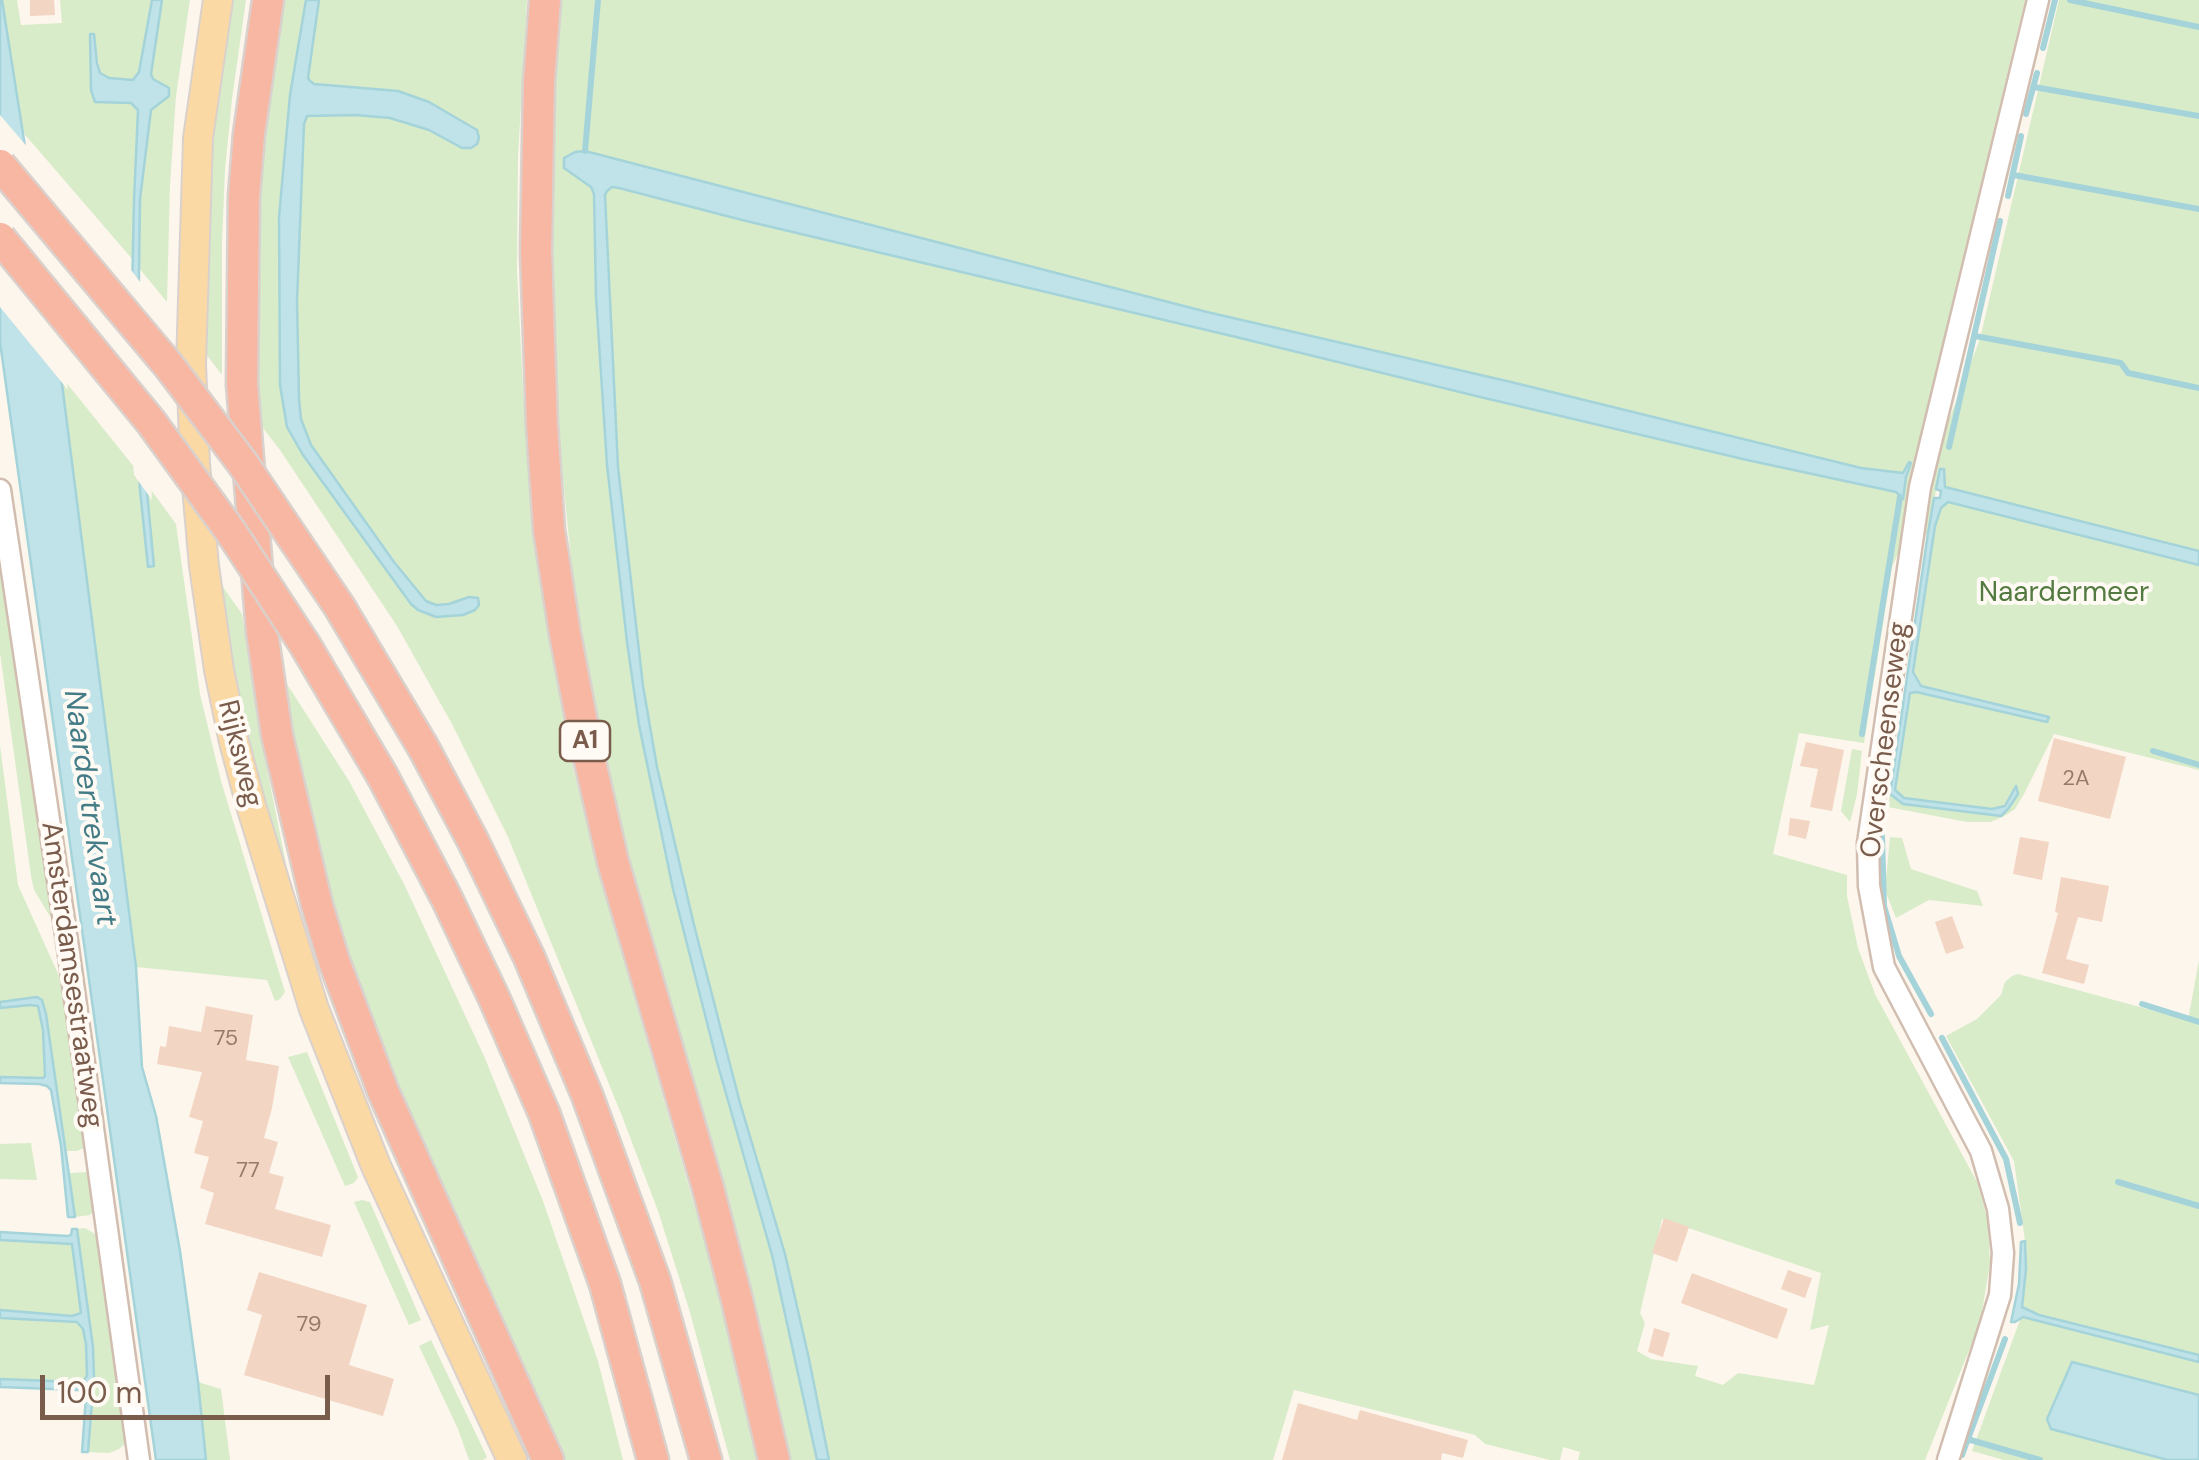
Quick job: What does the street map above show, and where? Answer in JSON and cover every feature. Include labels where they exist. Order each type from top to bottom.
[{"type":"highway","points":[[268,0],[244,196],[242,384],[260,615],[278,735],[317,905],[334,961],[383,1091],[548,1460]]},
{"type":"highway","name":"A1","points":[[545,0],[539,82],[536,252],[542,425],[550,530],[565,634],[614,862],[738,1300],[774,1460]]},
{"type":"highway","points":[[0,166],[169,366],[243,464],[338,606],[423,747],[473,841],[588,1095],[655,1281],[706,1460]]},
{"type":"highway","points":[[0,238],[151,422],[220,516],[305,645],[384,777],[448,899],[544,1113],[605,1284],[653,1460]]},
{"type":"main road","name":"Rijksweg","points":[[218,0],[198,138],[191,364],[204,566],[219,670],[247,792],[314,1009],[376,1166],[512,1460]]},
{"type":"street","name":"Overscheenseweg","points":[[1948,1460],[2000,1295],[2000,1222],[1980,1151],[1884,966],[1870,886],[1868,843],[1920,487],[2038,0]]},
{"type":"street","name":"Amsterdamsestraatweg","points":[[0,490],[139,1460]]},
{"type":"green space","points":[[2,0],[17,0],[21,25],[62,23],[60,0],[152,0],[139,72],[133,80],[109,78],[100,72],[94,34],[90,34],[91,90],[131,103],[138,110],[133,260],[21,130]]},
{"type":"green space","points":[[162,0],[190,0],[176,96],[167,302],[139,268],[140,199],[151,110],[169,96],[153,79],[150,68]]},
{"type":"green space","points":[[227,0],[246,0],[225,170],[222,375],[203,350],[207,160]]},
{"type":"green space","points":[[278,0],[306,0],[290,95],[279,217],[280,385],[287,427],[436,617],[447,617],[463,615],[469,597],[436,605],[420,596],[311,445],[301,419],[297,301],[304,123],[307,115],[390,118],[429,130],[462,148],[477,130],[429,102],[398,91],[314,84],[308,78],[319,0],[527,0],[518,157],[517,271],[537,552],[549,640],[574,772],[706,1246],[759,1460],[730,1460],[658,1211],[508,837],[452,724],[397,626],[256,419],[257,197]]},
{"type":"green space","points":[[559,0],[2025,0],[1944,337],[1904,540],[1892,567],[1864,743],[1799,733],[1773,854],[1847,875],[1847,896],[1858,948],[1875,994],[1977,1182],[1988,1221],[1990,1263],[1980,1323],[1925,1460],[1578,1460],[1580,1452],[1563,1447],[1560,1460],[1550,1460],[1485,1444],[1475,1435],[1294,1390],[1273,1460],[829,1460],[785,1254],[740,1103],[657,767],[643,686],[618,467],[606,191],[619,188],[1476,396],[1896,492],[1903,498],[1910,463],[1903,473],[1861,468],[1207,312],[747,192],[585,151],[575,152],[564,168],[591,187],[594,194],[607,465],[639,725],[673,889],[772,1255],[817,1460],[790,1460],[745,1275],[615,803],[585,662],[557,419],[551,165]],"holes":[[[1662,1219],[1821,1273],[1810,1330],[1829,1325],[1814,1385],[1738,1373],[1723,1385],[1695,1376],[1698,1366],[1651,1359],[1637,1351],[1645,1323],[1640,1313]]]},
{"type":"green space","name":"Naardermeer","points":[[2059,0],[2199,0],[2199,770],[2054,734],[2015,809],[1990,822],[1967,822],[1888,807],[1890,794],[1903,804],[2001,816],[2005,807],[1992,809],[1904,798],[1895,790],[1935,526],[1945,487],[1940,469],[1928,533],[1919,539],[1938,448],[1980,339]]},
{"type":"green space","points":[[61,376],[139,473],[148,567],[154,565],[146,483],[176,524],[200,694],[221,781],[285,992],[275,1001],[267,980],[136,967]]},
{"type":"green space","points":[[0,540],[56,920],[34,890],[31,876],[0,653]]},
{"type":"green space","points":[[216,577],[242,614],[292,894],[251,755]]},
{"type":"green space","points":[[280,673],[349,781],[404,884],[484,1056],[543,1201],[598,1361],[623,1460],[563,1460],[407,1120],[345,950],[309,821]]},
{"type":"green space","points":[[0,745],[18,885],[59,976],[68,1011],[86,1147],[77,1151],[66,1151],[44,1004],[37,997],[0,1002]]},
{"type":"green space","points":[[1852,749],[1862,751],[1850,822],[1841,811]]},
{"type":"green space","points":[[1890,837],[1902,838],[1911,869],[1977,891],[1983,906],[1929,900],[1896,918],[1885,890]]},
{"type":"green space","points":[[2199,960],[2199,1460],[2004,1460],[1972,1451],[2024,1309],[2021,1307],[2025,1241],[2014,1161],[1946,1036],[1977,1019],[2001,995],[2005,982],[2018,974],[2188,1020]]},
{"type":"green space","points":[[38,1006],[40,1013],[47,1072],[44,1078],[0,1077],[0,1008]]},
{"type":"green space","points":[[307,1052],[358,1177],[345,1186],[288,1057]]},
{"type":"green space","points":[[31,1143],[37,1180],[0,1179],[0,1144]]},
{"type":"green space","points":[[87,1172],[93,1176],[98,1206],[90,1215],[75,1217],[69,1173]]},
{"type":"green space","points":[[354,1202],[370,1202],[421,1320],[409,1325]]},
{"type":"green space","points":[[85,1228],[102,1243],[128,1441],[109,1453],[88,1452],[94,1376],[77,1229]]},
{"type":"green space","points":[[0,1240],[72,1243],[81,1313],[72,1316],[0,1310]]},
{"type":"green space","points":[[0,1318],[77,1322],[86,1344],[86,1378],[77,1382],[0,1379]]},
{"type":"green space","points":[[431,1340],[487,1457],[483,1460],[469,1460],[419,1346]]},
{"type":"green space","points":[[198,1382],[221,1389],[230,1460],[206,1460]]},
{"type":"water","name":"Naardertrekvaart","points":[[0,0],[61,376],[136,967],[142,1067],[156,1116],[180,1251],[206,1460],[156,1460],[0,342]]},
{"type":"water","points":[[152,0],[162,0],[151,74],[169,88],[169,96],[151,110],[140,199],[138,347],[154,566],[148,567],[131,338],[138,110],[131,103],[95,102],[91,90],[90,34],[94,34],[100,73],[109,78],[133,80],[139,72]]},
{"type":"water","points":[[306,0],[319,0],[310,81],[398,91],[429,102],[477,130],[477,144],[462,148],[429,130],[390,118],[307,116],[297,301],[299,399],[301,419],[311,445],[426,601],[436,605],[478,598],[475,610],[463,615],[436,617],[411,604],[287,427],[280,385],[279,217],[290,95]]},
{"type":"water","points":[[585,151],[1207,312],[1861,468],[1903,473],[1909,462],[1903,499],[1896,492],[1476,396],[619,188],[607,191],[618,467],[643,686],[657,767],[694,925],[740,1103],[785,1254],[809,1359],[829,1460],[817,1460],[772,1255],[673,889],[639,725],[607,465],[594,194],[591,187],[564,168],[564,158]]},
{"type":"water","points":[[1940,469],[1944,469],[1945,487],[2199,551],[2199,565],[1948,502],[1941,508],[1913,672],[1921,686],[2049,717],[2047,722],[1910,693],[1895,790],[1904,798],[1992,809],[2005,806],[2016,786],[2018,794],[2001,816],[1903,804],[1890,794],[1928,533],[1934,498],[1940,498],[1941,491],[1936,489]]},
{"type":"water","points":[[37,997],[42,1000],[46,1014],[75,1217],[68,1217],[51,1090],[39,1084],[0,1083],[0,1077],[45,1076],[38,1006],[0,1008],[0,1002]]},
{"type":"water","points":[[72,1229],[77,1229],[93,1347],[88,1452],[82,1452],[84,1392],[0,1387],[0,1379],[77,1382],[87,1376],[86,1344],[77,1322],[0,1318],[0,1310],[72,1316],[81,1313],[72,1244],[0,1240],[0,1232],[68,1236]]},
{"type":"water","points":[[2025,1241],[2022,1307],[2039,1315],[2199,1355],[2199,1362],[2023,1317],[2011,1322],[2019,1284],[2021,1242]]},
{"type":"water","points":[[2072,1362],[2199,1395],[2199,1460],[2168,1460],[2051,1429],[2047,1419]]},
{"type":"pier","points":[[0,115],[30,150],[68,390],[0,307]]},
{"type":"pier","points":[[128,266],[144,287],[143,346],[152,500],[134,475],[126,338]]},
{"type":"building","points":[[30,0],[54,0],[55,15],[30,16]]},
{"type":"building","points":[[2054,738],[2126,757],[2110,819],[2038,801]]},
{"type":"building","points":[[1806,742],[1844,750],[1832,811],[1810,807],[1818,769],[1800,766]]},
{"type":"building","points":[[1790,818],[1810,821],[1806,839],[1788,835]]},
{"type":"building","points":[[2020,837],[2049,842],[2042,880],[2013,874]]},
{"type":"building","points":[[2061,877],[2109,886],[2102,922],[2078,917],[2066,959],[2089,965],[2084,984],[2042,973],[2058,913],[2055,912]]},
{"type":"building","points":[[1952,916],[1964,948],[1946,954],[1935,922]]},
{"type":"building","points":[[206,1006],[253,1015],[246,1060],[279,1066],[264,1138],[278,1142],[269,1173],[284,1177],[275,1209],[331,1225],[322,1257],[205,1224],[214,1193],[200,1188],[209,1157],[194,1153],[203,1121],[189,1117],[202,1072],[157,1064],[160,1046],[166,1047],[169,1026],[201,1032]]},
{"type":"building","points":[[1664,1218],[1689,1227],[1677,1262],[1652,1253]]},
{"type":"building","points":[[1788,1270],[1812,1278],[1805,1298],[1781,1289]]},
{"type":"building","points":[[259,1272],[367,1305],[349,1365],[394,1379],[383,1416],[244,1375],[262,1315],[247,1310]]},
{"type":"building","points":[[1692,1273],[1788,1309],[1777,1339],[1681,1303]]},
{"type":"building","points":[[1654,1328],[1670,1333],[1663,1357],[1648,1352]]},
{"type":"building","points":[[1298,1403],[1357,1420],[1360,1410],[1468,1440],[1463,1458],[1442,1453],[1441,1460],[1282,1460]]},
{"type":"waterway","points":[[585,151],[598,0]]},
{"type":"waterway","points":[[2043,48],[2055,0]]},
{"type":"waterway","points":[[2070,0],[2199,27]]},
{"type":"waterway","points":[[2026,114],[2037,73]]},
{"type":"waterway","points":[[2034,87],[2199,116]]},
{"type":"waterway","points":[[2008,196],[2021,136]]},
{"type":"waterway","points":[[2014,175],[2199,209]]},
{"type":"waterway","points":[[1949,447],[2000,221]]},
{"type":"waterway","points":[[1975,336],[2121,363],[2128,373],[2199,388]]},
{"type":"waterway","points":[[1862,734],[1900,497]]},
{"type":"waterway","points":[[2153,751],[2199,765]]},
{"type":"waterway","points":[[1882,836],[1884,906],[1899,956],[1931,1014]]},
{"type":"waterway","points":[[2142,1004],[2199,1022]]},
{"type":"waterway","points":[[1942,1038],[2006,1159],[2020,1223]]},
{"type":"waterway","points":[[2118,1182],[2199,1206]]},
{"type":"waterway","points":[[1962,1455],[2005,1339]]},
{"type":"waterway","points":[[1967,1439],[2040,1460]]}]
